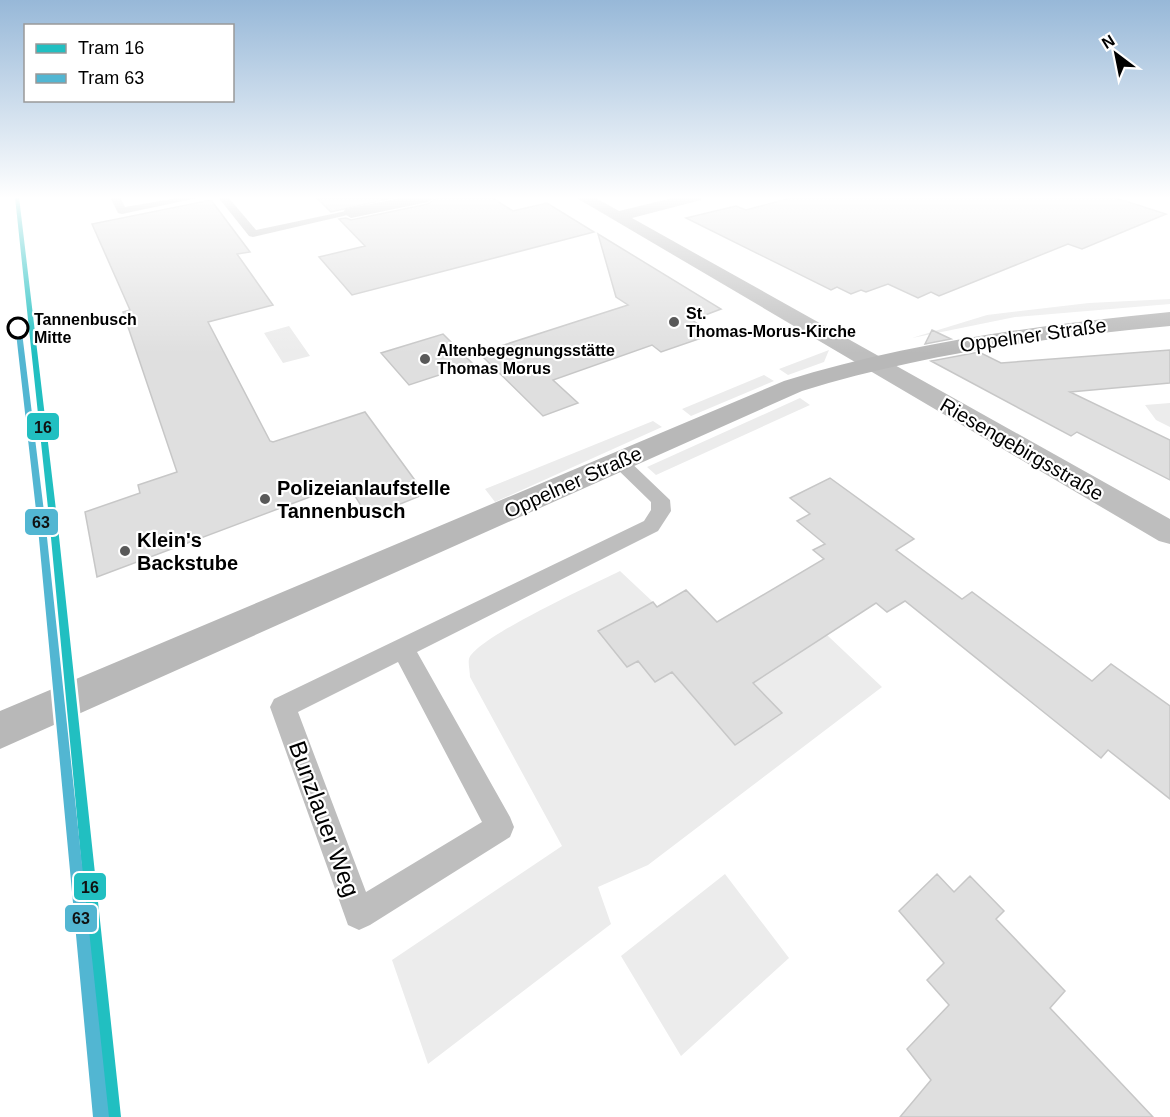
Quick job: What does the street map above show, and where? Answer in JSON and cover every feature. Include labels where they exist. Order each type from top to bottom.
[{"type":"street","name":"Riesengebirgsstraße","points":[[676,249],[1170,533]]},
{"type":"street","name":"Oppelner Straße","points":[[0,730],[793,386],[876,363],[965,343],[1064,329],[1170,319]]},
{"type":"lane","name":"Bunzlauer Weg","points":[[404,649],[500,826],[359,914],[283,707],[651,526],[661,511],[660,500],[619,461]]},
{"type":"shaded area","points":[[1170,299],[1170,304],[1015,317],[912,338],[987,315],[1089,303]]},
{"type":"shaded area","points":[[289,326],[310,356],[283,363],[264,333]]},
{"type":"shaded area","points":[[829,350],[824,362],[788,375],[779,369]]},
{"type":"shaded area","points":[[764,375],[774,381],[691,416],[682,409]]},
{"type":"shaded area","points":[[800,398],[810,405],[656,475],[647,467]]},
{"type":"shaded area","points":[[1170,403],[1170,427],[1156,420],[1145,405]]},
{"type":"shaded area","points":[[653,421],[662,427],[495,502],[485,489]]},
{"type":"shaded area","points":[[620,571],[653,602],[598,631],[627,667],[638,661],[655,682],[672,672],[735,745],[782,713],[753,683],[827,635],[882,687],[648,865],[598,887],[611,924],[428,1064],[392,960],[562,846],[470,677],[469,659],[476,650],[513,625]]},
{"type":"shaded area","points":[[725,874],[789,958],[681,1056],[621,956]]},
{"type":"building","points":[[103,249],[248,249],[250,252],[237,254],[273,305],[208,322],[270,441],[273,442],[365,412],[425,494],[368,517],[347,483],[97,577],[85,512],[140,493],[138,485],[177,472],[123,312],[130,310]]},
{"type":"building","points":[[352,249],[528,249],[352,295],[319,257]]},
{"type":"building","points":[[602,249],[623,249],[721,309],[692,320],[713,334],[661,352],[652,345],[553,380],[578,403],[543,416],[479,353],[628,305],[616,297]]},
{"type":"building","points":[[749,249],[1055,249],[939,296],[931,292],[918,298],[888,284],[866,292],[861,290],[851,294],[837,287],[831,290]]},
{"type":"building","points":[[932,330],[951,339],[925,344]]},
{"type":"building","name":"Altenbegegnungsstätte Thomas Morus","points":[[443,334],[473,364],[409,385],[381,353]]},
{"type":"building","points":[[1170,350],[1170,383],[1070,392],[1170,440],[1170,480],[1077,432],[1071,436],[931,361],[979,352],[1001,363]]},
{"type":"building","points":[[830,478],[914,539],[896,550],[962,599],[972,592],[1092,681],[1111,664],[1170,706],[1170,799],[1108,750],[1101,758],[905,601],[887,612],[876,603],[753,683],[782,713],[735,745],[672,672],[655,682],[638,661],[627,667],[598,631],[653,602],[657,607],[686,590],[717,622],[824,559],[813,550],[825,544],[797,521],[810,514],[790,498]]},
{"type":"building","points":[[937,874],[954,892],[970,876],[1004,911],[996,919],[1065,991],[1050,1008],[1153,1117],[900,1117],[931,1080],[907,1049],[949,1005],[927,980],[944,963],[899,911]]},
{"type":"tram line","name":"16","points":[[23,249],[54,527],[113,1117]]},
{"type":"tram line","name":"63","points":[[18,324],[42,528],[101,1117]]},
{"type":"place","name":"St. Thomas-Morus-Kirche","points":[[674,322]]},
{"type":"place","name":"Tannenbusch Mitte","points":[[18,328]]},
{"type":"place","name":"Altenbegegnungsstätte Thomas Morus","points":[[425,359]]},
{"type":"place","name":"Polizeianlaufstelle Tannenbusch","points":[[265,499]]},
{"type":"place","name":"Klein's Backstube","points":[[125,551]]}]
